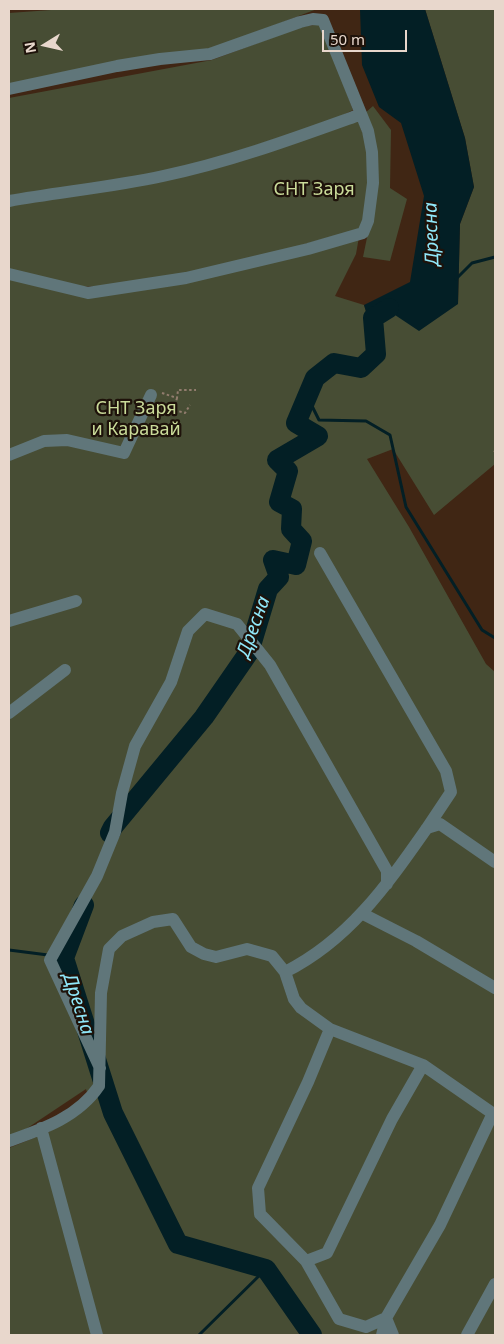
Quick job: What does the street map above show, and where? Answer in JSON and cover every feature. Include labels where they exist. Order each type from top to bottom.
[{"type":"lane","points":[[9,89],[117,66],[210,54],[313,19],[323,20],[359,115],[368,132],[372,152],[373,183],[368,221],[364,233],[308,249],[186,278],[88,293],[9,274]]},
{"type":"lane","points":[[9,201],[163,176],[208,165],[282,143],[359,115]]},
{"type":"lane","points":[[9,455],[44,441],[67,440],[124,453],[156,394]]},
{"type":"lane","points":[[285,972],[311,959],[363,914],[427,828],[451,792],[446,771],[320,553]]},
{"type":"lane","points":[[9,621],[76,601]]},
{"type":"lane","points":[[100,1068],[84,1031],[64,994],[53,954],[97,876],[115,832],[135,746],[171,682],[188,631],[205,614],[237,624],[270,665],[387,871],[386,884]]},
{"type":"lane","points":[[9,713],[65,670]]},
{"type":"lane","points":[[427,828],[440,824],[495,862]]},
{"type":"lane","points":[[363,914],[416,941],[495,988]]},
{"type":"lane","points":[[9,1141],[71,1114],[91,1098],[99,1086],[100,1020],[105,968],[109,949],[122,936],[153,922],[173,919],[191,947],[204,954],[216,957],[247,948],[272,956],[285,972],[294,999],[300,1008],[330,1029],[423,1065],[494,1114],[440,1225],[386,1318],[382,1335]]},
{"type":"lane","points":[[330,1029],[308,1082],[258,1188],[260,1214],[306,1261],[339,1319],[366,1327],[386,1318]]},
{"type":"lane","points":[[306,1261],[326,1253],[392,1119],[423,1065]]},
{"type":"lane","points":[[41,1128],[97,1335]]},
{"type":"lane","points":[[467,1335],[495,1284]]},
{"type":"lane","points":[[386,1318],[393,1335]]},
{"type":"path","points":[[174,410],[178,390],[196,390]]},
{"type":"path","points":[[156,394],[177,398]]},
{"type":"path","points":[[156,408],[156,405],[185,413],[190,405]]},
{"type":"green space","points":[[65,9],[317,9],[228,43],[159,63],[9,91],[9,13]]},
{"type":"green space","name":"СНТ Заря и Каравай","points":[[425,9],[495,9],[495,464],[434,515],[393,449],[367,459],[409,527],[486,664],[495,672],[495,1335],[9,1335],[9,1148],[49,1132],[90,1102],[86,1089],[23,1131],[9,1136],[9,279],[86,297],[359,237],[356,254],[335,296],[364,305],[371,328],[395,315],[458,304],[460,224],[474,187],[465,138]]},
{"type":"green space","name":"СНТ Заря","points":[[321,24],[353,110],[321,126],[158,175],[9,198],[9,98],[212,60],[301,27]]},
{"type":"green space","points":[[373,106],[391,130],[390,188],[407,199],[390,261],[363,257],[376,194],[365,113]]},
{"type":"green space","name":"СНТ Заря","points":[[358,121],[367,144],[367,195],[363,228],[205,272],[108,286],[66,287],[9,271],[9,204],[141,184]]},
{"type":"water","points":[[360,9],[425,9],[465,138],[474,187],[460,224],[458,304],[419,331],[395,315],[371,328],[364,305],[410,282],[424,196],[401,123],[379,107],[362,65]]},
{"type":"waterway","points":[[456,279],[472,263],[495,257]]},
{"type":"waterway","name":"Дресна","points":[[110,833],[204,717],[249,652],[268,589],[279,577],[273,560],[296,565],[302,541],[291,529],[292,509],[279,502],[288,471],[277,460],[318,436],[296,423],[315,378],[334,363],[361,368],[376,354],[373,318],[389,308]]},
{"type":"waterway","points":[[307,396],[319,420],[366,421],[390,435],[406,507],[482,630],[495,638]]},
{"type":"waterway","name":"Дресна","points":[[84,905],[64,958],[113,1113],[178,1244],[266,1269],[312,1335]]},
{"type":"waterway","points":[[9,950],[48,955]]},
{"type":"waterway","points":[[56,957],[64,958]]},
{"type":"waterway","points":[[199,1335],[266,1269]]}]
